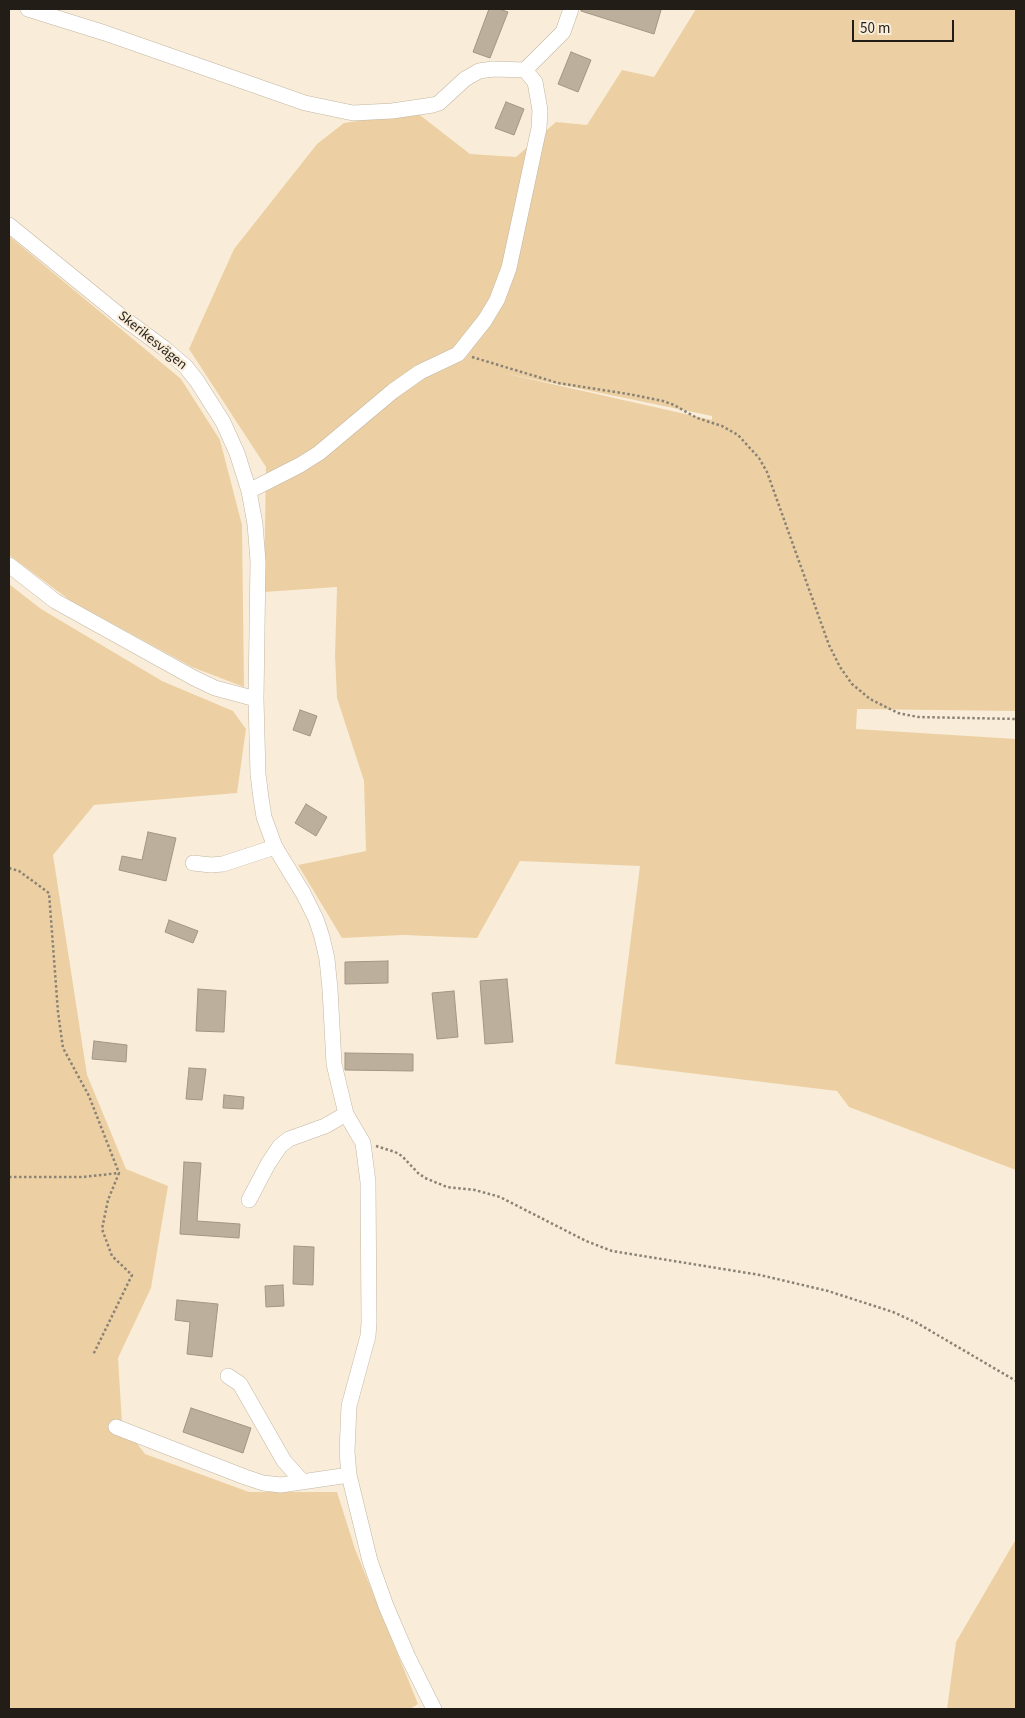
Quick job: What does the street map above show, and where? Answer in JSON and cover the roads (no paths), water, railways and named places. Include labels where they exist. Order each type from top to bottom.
[{"type":"street","points":[[28,9],[105,33],[305,103],[353,113],[392,111],[433,105],[439,103],[465,79],[479,71],[493,69],[526,70],[563,32],[572,9]]},
{"type":"street","points":[[249,492],[319,453],[393,391],[420,372],[458,354],[485,320],[497,300],[509,268],[539,128],[540,110],[535,82],[526,70]]},
{"type":"street","name":"Skerikesvägen","points":[[9,225],[186,367],[223,422],[249,492],[255,524],[258,560],[256,699],[258,774],[264,817],[275,847],[304,893],[322,937],[327,959],[330,989],[334,1064],[346,1114],[363,1143],[368,1182],[370,1322],[349,1406],[348,1475]]},
{"type":"street","points":[[9,564],[56,601],[168,663],[216,688],[256,699]]},
{"type":"street","points":[[193,863],[223,864],[275,847]]},
{"type":"street","points":[[248,1200],[280,1146],[289,1139],[326,1126],[346,1114]]},
{"type":"street","points":[[228,1376],[240,1384],[284,1461],[303,1482]]},
{"type":"street","points":[[116,1427],[236,1474],[263,1482],[282,1485],[348,1475],[370,1561],[407,1655],[432,1708]]}]
